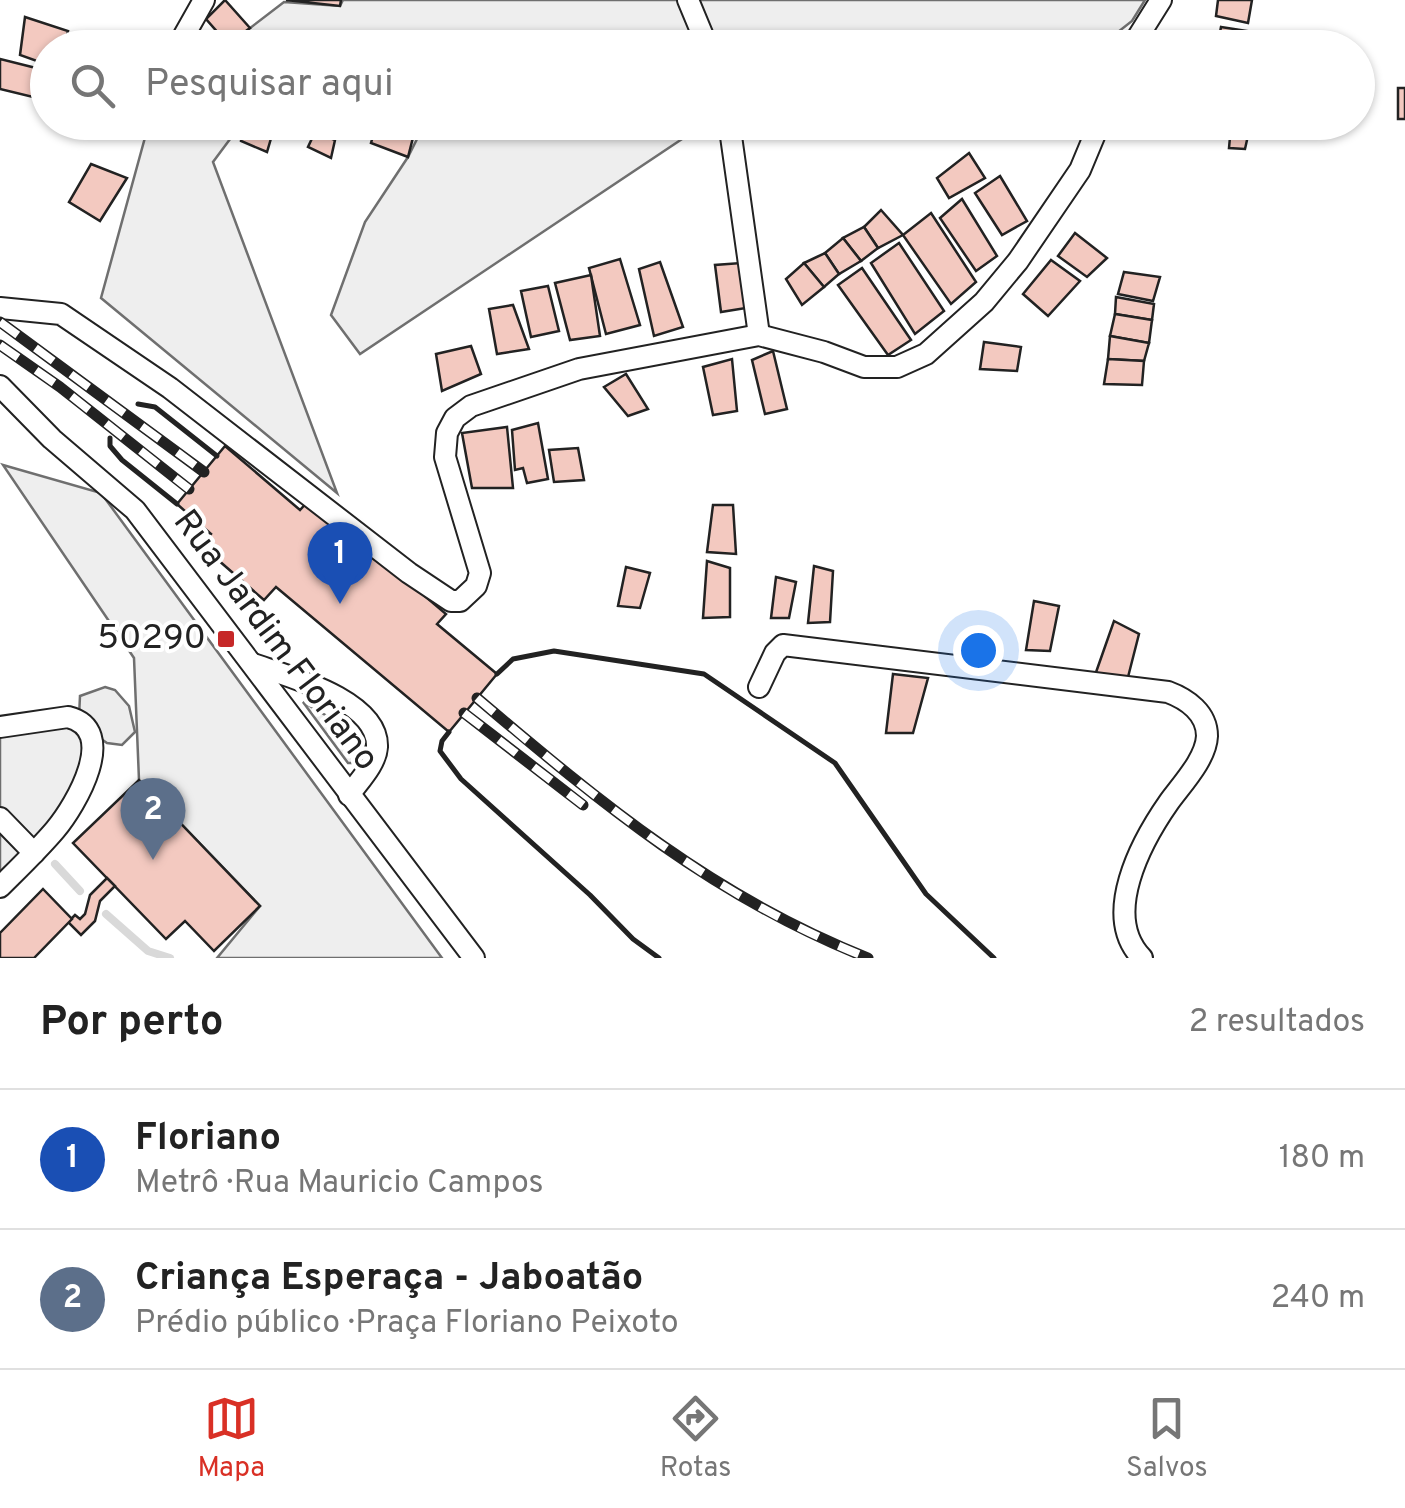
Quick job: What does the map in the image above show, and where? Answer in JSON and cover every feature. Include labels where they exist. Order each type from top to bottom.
[{"type":"street","points":[[187,30],[204,0]]},
{"type":"street","points":[[688,0],[700,30]]},
{"type":"street","points":[[1142,30],[1161,0]]},
{"type":"street","points":[[732,140],[759,335]]},
{"type":"street","points":[[0,308],[61,314],[170,388],[451,601],[468,597],[480,572],[445,457],[447,433],[455,418],[470,406],[578,369],[759,335],[864,367],[897,367],[926,354],[984,302],[1018,261],[1080,170],[1092,140]]},
{"type":"street","name":"Rua Jardim Floriano","points":[[0,386],[52,439],[135,510],[474,958]]},
{"type":"street","points":[[758,687],[775,652],[783,645],[1168,692],[1183,698],[1197,710],[1207,739],[1202,754],[1150,830],[1134,867],[1124,928],[1142,958]]},
{"type":"street","points":[[253,664],[348,703],[369,723],[377,747],[350,794]]},
{"type":"street","points":[[0,727],[68,717],[82,724],[93,740],[91,760],[70,808],[0,887]]},
{"type":"street","points":[[0,818],[34,853]]},
{"type":"shaded area","points":[[343,0],[1145,0],[1132,21],[1121,30],[247,30],[284,2],[340,6]]},
{"type":"shaded area","points":[[144,140],[229,140],[213,162],[337,493],[101,298]]},
{"type":"shaded area","points":[[416,140],[681,140],[360,354],[331,315],[365,222]]},
{"type":"shaded area","points":[[3,465],[101,493],[442,958],[217,958],[260,906],[139,780],[134,658]]},
{"type":"shaded area","points":[[105,687],[115,690],[129,706],[135,732],[122,745],[107,743],[79,717],[80,696]]},
{"type":"shaded area","points":[[303,702],[363,737],[366,749],[356,763],[348,763]]},
{"type":"shaded area","points":[[74,719],[91,748],[36,855],[0,892],[0,735]]},
{"type":"building","points":[[225,0],[250,28],[216,30],[206,19]]},
{"type":"building","points":[[286,0],[341,0],[340,6]]},
{"type":"building","points":[[1218,0],[1252,0],[1248,23],[1216,16]]},
{"type":"building","points":[[25,17],[65,30],[30,30],[30,59],[20,55]]},
{"type":"building","points":[[0,59],[30,66],[30,96],[0,89]]},
{"type":"building","points":[[1398,88],[1405,88],[1405,119],[1398,119]]},
{"type":"building","points":[[241,140],[271,140],[267,152]]},
{"type":"building","points":[[311,140],[335,140],[331,158],[308,147]]},
{"type":"building","points":[[372,140],[412,140],[408,157],[371,143]]},
{"type":"building","points":[[1230,140],[1247,140],[1245,149],[1229,148]]},
{"type":"building","points":[[969,153],[985,178],[949,198],[937,178]]},
{"type":"building","points":[[91,164],[127,178],[100,221],[69,202]]},
{"type":"building","points":[[1000,176],[1027,221],[1002,235],[975,193]]},
{"type":"building","points":[[962,199],[997,256],[976,271],[940,218]]},
{"type":"building","points":[[881,210],[903,235],[878,248],[864,227]]},
{"type":"building","points":[[931,213],[976,282],[951,304],[903,235]]},
{"type":"building","points":[[864,227],[878,248],[861,261],[843,238]]},
{"type":"building","points":[[1075,233],[1107,258],[1087,277],[1058,256]]},
{"type":"building","points":[[843,238],[861,261],[839,274],[825,253]]},
{"type":"building","points":[[899,243],[944,311],[915,334],[871,263]]},
{"type":"building","points":[[825,253],[839,274],[824,287],[804,263]]},
{"type":"building","points":[[620,259],[640,325],[606,334],[589,268]]},
{"type":"building","points":[[1051,260],[1080,281],[1048,316],[1023,294]]},
{"type":"building","points":[[660,262],[683,327],[654,336],[639,269]]},
{"type":"building","points":[[741,263],[746,308],[721,312],[715,265]]},
{"type":"building","points":[[804,263],[824,287],[802,305],[786,279]]},
{"type":"building","points":[[862,268],[911,340],[888,355],[838,285]]},
{"type":"building","points":[[1124,272],[1160,277],[1153,301],[1118,294]]},
{"type":"building","points":[[591,275],[600,336],[570,340],[555,283]]},
{"type":"building","points":[[548,286],[559,331],[531,337],[521,291]]},
{"type":"building","points":[[1116,297],[1154,304],[1152,320],[1115,314]]},
{"type":"building","points":[[513,305],[529,349],[497,354],[489,309]]},
{"type":"building","points":[[1115,314],[1152,320],[1149,343],[1110,336]]},
{"type":"building","points":[[1110,336],[1149,343],[1144,361],[1108,359]]},
{"type":"building","points":[[984,342],[1021,347],[1017,371],[980,369]]},
{"type":"building","points":[[471,346],[481,374],[442,391],[436,354]]},
{"type":"building","points":[[773,351],[787,409],[765,414],[752,360]]},
{"type":"building","points":[[732,359],[737,411],[713,415],[703,367]]},
{"type":"building","points":[[1108,359],[1144,361],[1142,385],[1104,384]]},
{"type":"building","points":[[626,374],[648,409],[628,416],[604,387]]},
{"type":"building","points":[[538,423],[548,479],[527,483],[523,468],[515,470],[512,430]]},
{"type":"building","points":[[507,427],[513,488],[472,488],[462,433]]},
{"type":"building","points":[[225,446],[300,510],[310,499],[446,614],[437,624],[497,674],[449,732],[276,587],[264,600],[202,546],[211,534],[177,504]]},
{"type":"building","points":[[578,448],[584,480],[554,482],[549,450]]},
{"type":"building","points":[[713,505],[733,505],[736,554],[707,552]]},
{"type":"building","points":[[707,561],[730,568],[730,617],[703,618]]},
{"type":"building","points":[[814,566],[833,571],[830,622],[808,623]]},
{"type":"building","points":[[626,567],[650,573],[640,608],[618,606]]},
{"type":"building","points":[[776,577],[796,582],[789,618],[771,618]]},
{"type":"building","points":[[1034,601],[1059,606],[1050,651],[1026,650]]},
{"type":"building","points":[[1114,621],[1139,634],[1127,681],[1094,678]]},
{"type":"building","points":[[893,674],[928,678],[913,733],[886,733]]},
{"type":"building","points":[[139,780],[260,906],[214,951],[185,921],[166,939],[73,843]]},
{"type":"building","points":[[107,878],[115,886],[100,901],[95,921],[81,935],[68,922],[75,915],[80,919],[85,914],[90,895]]},
{"type":"building","points":[[43,889],[72,919],[34,958],[0,958],[0,933]]},
{"type":"waterway","points":[[55,864],[80,891]]},
{"type":"waterway","points":[[106,914],[148,951],[170,958]]},
{"type":"railway","points":[[0,322],[204,472]]},
{"type":"railway","points":[[0,345],[189,489]]},
{"type":"railway","points":[[477,698],[615,811],[710,877],[812,934],[868,958]]},
{"type":"railway","points":[[464,713],[583,805]]},
{"type":"wall","points":[[138,404],[155,407],[217,456]]},
{"type":"wall","points":[[110,438],[110,446],[122,460],[177,504]]},
{"type":"wall","points":[[497,674],[513,659],[554,651],[704,674],[835,763],[926,894],[994,958]]},
{"type":"wall","points":[[449,732],[440,751],[461,779],[633,939],[659,958]]},
{"type":"place","name":"Floriano","points":[[340,604]]},
{"type":"place","name":"50290","points":[[226,639]]},
{"type":"place","name":"Criança Esperaça - Jaboatão","points":[[153,860]]}]
